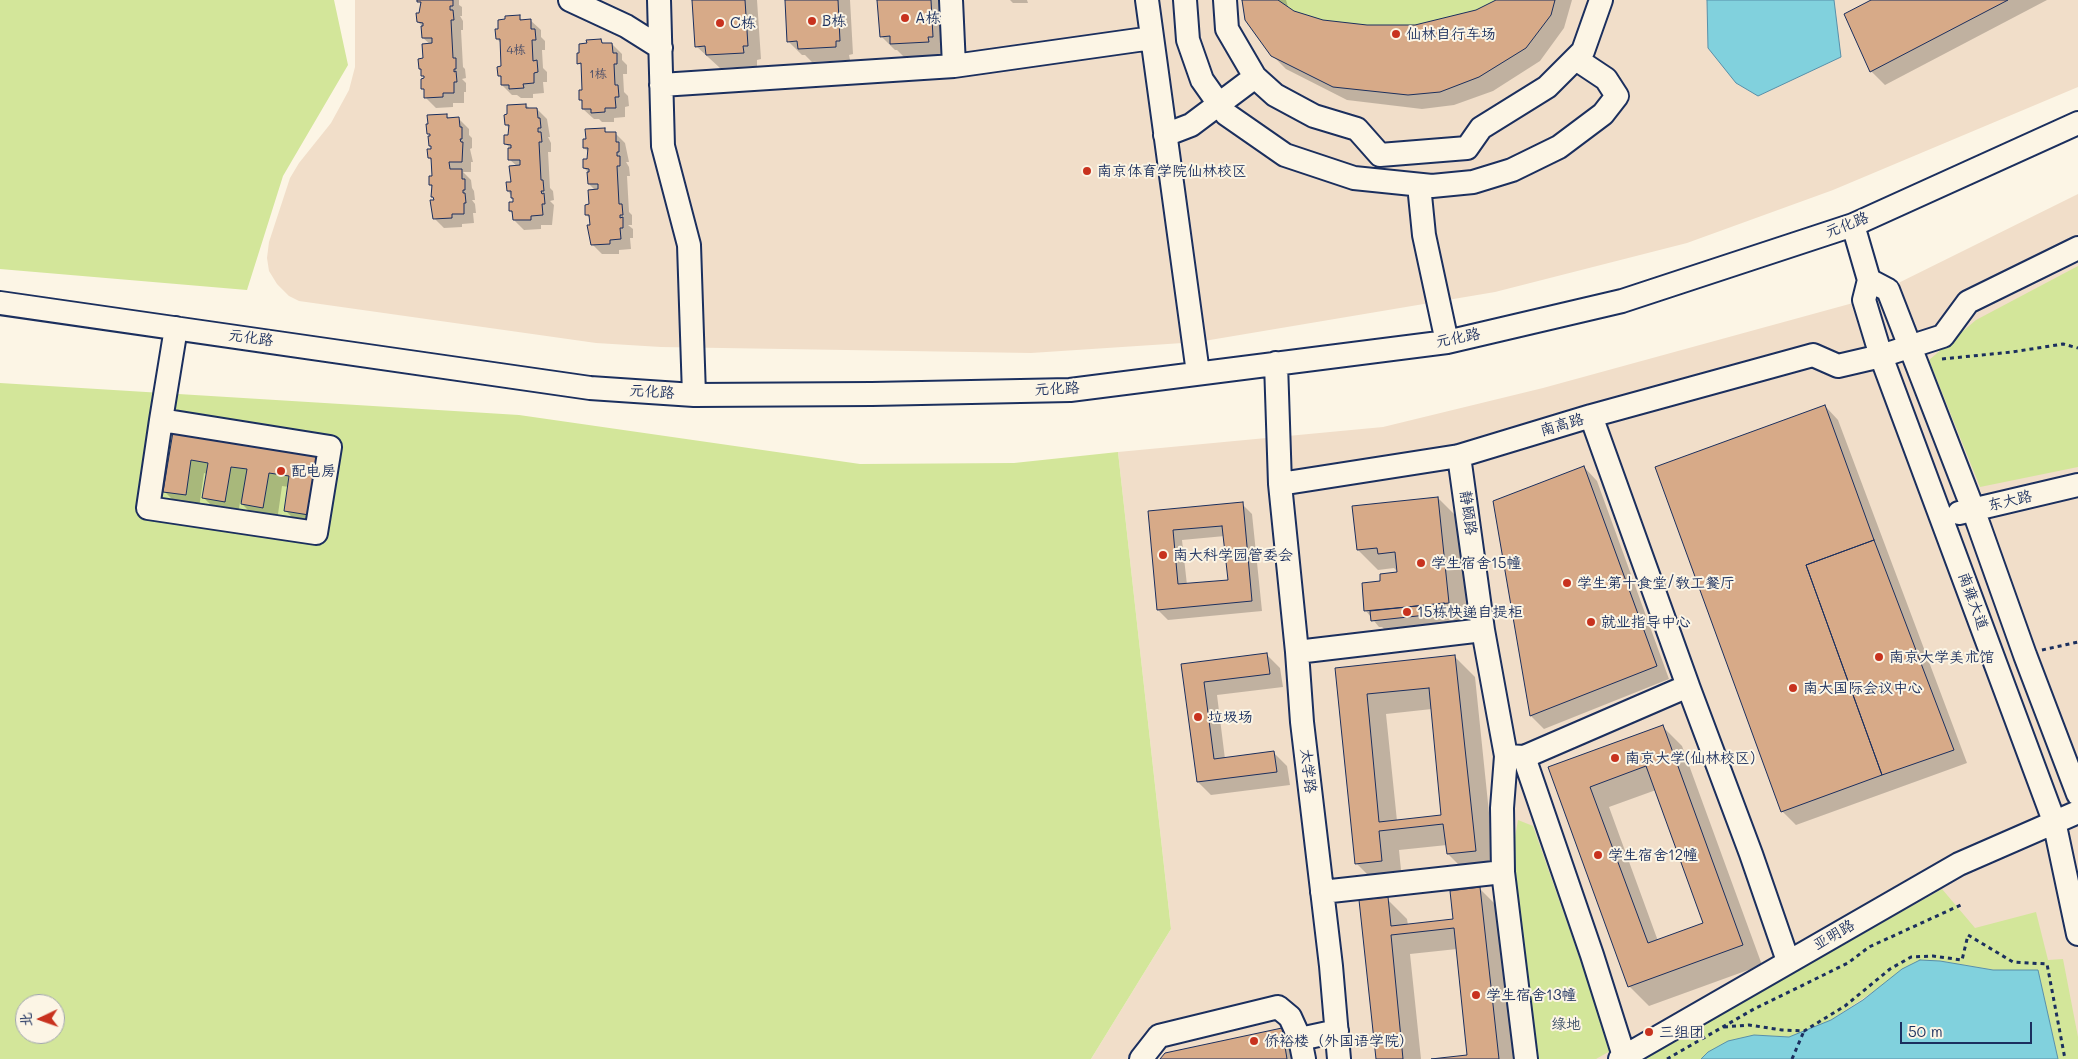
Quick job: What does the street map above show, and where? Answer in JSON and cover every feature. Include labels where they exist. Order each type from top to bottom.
[{"type":"street","points":[[570,0],[626,26],[661,48]]},
{"type":"street","points":[[659,0],[663,146],[689,245],[694,395]]},
{"type":"street","points":[[951,0],[954,66]]},
{"type":"street","points":[[1147,0],[1198,373]]},
{"type":"street","points":[[1185,0],[1188,40],[1202,80],[1226,114],[1285,155],[1354,178],[1432,186],[1473,182],[1512,170],[1558,147],[1603,114],[1617,96],[1606,79],[1576,59]]},
{"type":"street","points":[[1225,0],[1227,29],[1255,77],[1275,95],[1314,116],[1358,129],[1380,155],[1467,148],[1480,128],[1547,87],[1576,59],[1583,51],[1601,0]]},
{"type":"street","points":[[661,85],[954,66],[1152,38]]},
{"type":"street","points":[[1165,135],[1191,125],[1255,77]]},
{"type":"street","name":"元化路","points":[[0,303],[590,388],[694,395],[1070,390],[1447,342],[1622,301],[1853,225],[2078,123]]},
{"type":"street","points":[[1419,185],[1424,235],[1447,342]]},
{"type":"street","points":[[1853,225],[1874,290]]},
{"type":"street","points":[[1881,356],[1943,336],[1968,302],[2078,248]]},
{"type":"street","name":"南雍大道","points":[[1874,290],[1910,347],[1973,509],[2078,794]]},
{"type":"street","name":"南雍大道","points":[[1874,290],[1881,356],[2054,821],[2078,934]]},
{"type":"street","points":[[161,420],[330,447],[316,533],[148,508],[161,420],[176,328]]},
{"type":"street","name":"南高路","points":[[1280,484],[1459,456],[1591,416],[1813,355],[1838,366],[1881,356]]},
{"type":"street","name":"太学路","points":[[1276,363],[1280,484],[1302,722],[1339,1059]]},
{"type":"street","points":[[1591,416],[1688,686],[1751,854],[1788,962]]},
{"type":"street","name":"静颐路","points":[[1459,456],[1483,630],[1515,756]]},
{"type":"street","name":"东大路","points":[[1942,518],[2078,485]]},
{"type":"street","points":[[1297,652],[1483,630]]},
{"type":"street","points":[[1515,756],[1688,686]]},
{"type":"street","points":[[1515,756],[1502,808],[1503,872],[1526,1059]]},
{"type":"street","points":[[1515,756],[1592,955],[1622,1058]]},
{"type":"street","name":"亚明路","points":[[1622,1058],[1959,864],[2078,812]]},
{"type":"street","points":[[1322,892],[1503,872]]},
{"type":"street","points":[[1142,1059],[1159,1036],[1278,1007],[1290,1017],[1302,1049],[1337,1031]]},
{"type":"path","points":[[1938,359],[2012,352],[2063,344],[2078,348]]},
{"type":"path","points":[[2025,654],[2078,642]]},
{"type":"path","points":[[1667,1059],[1754,1009],[1848,963],[1869,947],[1962,904]]},
{"type":"path","points":[[1724,1027],[1749,1025],[1804,1031],[1844,1006],[1890,969],[1911,957],[1933,956],[1962,960],[1968,935],[2013,962],[2047,964],[2066,1059]]},
{"type":"path","points":[[1792,1059],[1804,1031]]},
{"type":"shaded area","name":"南京体育学院仙林校区","points":[[355,0],[2078,0],[2078,87],[1833,190],[1687,243],[1495,292],[1198,342],[1031,353],[661,347],[596,343],[299,301],[289,296],[277,284],[269,271],[267,258],[269,242],[290,178],[299,163],[331,123],[349,90],[355,67]]},
{"type":"shaded area","name":"南京大学(仙林校区)","points":[[2078,194],[2078,1059],[1091,1059],[1171,929],[1118,452],[1383,427],[1543,388],[1864,300]]},
{"type":"green space","points":[[0,0],[334,0],[348,65],[283,176],[247,290],[0,269]]},
{"type":"green space","name":"仙林自行车场","points":[[1242,0],[1555,0],[1551,15],[1526,48],[1479,77],[1440,92],[1408,95],[1333,87],[1271,56],[1245,20]]},
{"type":"green space","points":[[2078,266],[2078,467],[1980,487],[1929,360],[1976,320]]},
{"type":"green space","points":[[0,383],[519,415],[860,464],[1014,463],[1118,452],[1171,929],[1091,1059],[0,1059]]},
{"type":"green space","name":"绿地","points":[[1518,820],[1533,826],[1612,1050],[1596,1059],[1535,1059],[1512,854]]},
{"type":"green space","points":[[1942,889],[1975,928],[2036,912],[2048,960],[2063,959],[2078,1037],[2078,1059],[2058,1059],[2038,970],[1993,970],[1940,961],[1920,960],[1831,1020],[1789,1037],[1754,1035],[1708,1052],[1701,1059],[1642,1059]]},
{"type":"water","points":[[1707,0],[1834,0],[1841,57],[1758,96],[1736,83],[1708,48]]},
{"type":"water","points":[[1920,960],[1940,961],[1993,970],[2038,970],[2058,1059],[1701,1059],[1708,1052],[1728,1041],[1754,1035],[1789,1037],[1831,1020],[1863,1000],[1902,969]]},
{"type":"building","points":[[417,0],[453,0],[453,6],[450,6],[450,10],[453,10],[454,20],[451,20],[453,58],[456,58],[456,69],[454,69],[454,72],[456,71],[457,82],[454,82],[454,93],[443,93],[443,97],[424,98],[424,89],[421,89],[421,79],[424,76],[421,76],[418,59],[423,58],[422,44],[432,43],[432,38],[422,38],[421,26],[423,26],[423,23],[417,22],[416,13],[419,13],[421,2],[417,2]]},
{"type":"building","name":"C栋","points":[[692,0],[745,0],[748,46],[743,46],[744,53],[706,55],[705,46],[695,47]]},
{"type":"building","name":"B栋","points":[[785,0],[838,0],[840,41],[836,41],[836,47],[798,49],[797,41],[787,42]]},
{"type":"building","name":"A栋","points":[[877,0],[931,0],[933,37],[928,37],[929,42],[890,44],[890,36],[880,37]]},
{"type":"building","name":"仙林自行车场","points":[[1242,0],[1278,0],[1294,11],[1323,20],[1367,25],[1415,25],[1476,10],[1496,0],[1555,0],[1551,15],[1526,48],[1479,77],[1440,92],[1408,95],[1333,87],[1271,56],[1245,20]]},
{"type":"building","points":[[1871,0],[2008,0],[1870,72],[1844,14]]},
{"type":"building","points":[[520,15],[520,20],[531,19],[531,29],[535,29],[536,40],[532,40],[533,61],[537,60],[538,72],[534,73],[534,83],[523,84],[524,88],[509,89],[509,85],[501,85],[501,76],[498,76],[497,67],[501,66],[500,39],[496,39],[495,29],[498,29],[498,20],[505,19],[505,16]]},
{"type":"building","points":[[601,39],[602,43],[612,43],[613,53],[617,53],[617,64],[614,64],[615,85],[618,85],[619,97],[615,97],[616,108],[605,108],[605,112],[591,113],[591,109],[582,109],[582,100],[579,100],[579,90],[582,90],[581,63],[577,64],[577,53],[579,53],[579,44],[587,43],[586,40]]},
{"type":"building","points":[[526,104],[526,108],[537,108],[538,118],[540,118],[541,128],[538,128],[538,132],[541,132],[542,142],[539,142],[541,180],[543,180],[544,191],[541,191],[542,194],[544,193],[545,204],[542,204],[543,215],[531,216],[531,220],[513,220],[512,211],[509,211],[509,202],[513,202],[513,198],[511,198],[511,191],[507,191],[506,182],[511,182],[509,166],[520,165],[520,160],[508,160],[508,148],[511,148],[511,145],[504,144],[504,135],[508,135],[509,125],[505,125],[504,115],[507,114],[507,105]]},
{"type":"building","points":[[447,114],[447,118],[459,117],[460,127],[462,127],[462,139],[460,139],[463,142],[462,162],[449,162],[450,169],[462,169],[462,179],[465,179],[465,190],[463,190],[463,193],[465,193],[466,203],[464,203],[464,214],[452,214],[452,218],[433,219],[430,200],[434,200],[431,197],[432,185],[429,185],[429,176],[432,176],[431,158],[428,158],[427,149],[431,149],[431,146],[429,146],[428,136],[430,134],[427,134],[427,115]]},
{"type":"building","points":[[605,128],[605,132],[616,132],[616,142],[619,142],[617,156],[620,156],[620,166],[617,166],[619,204],[622,204],[623,215],[620,215],[620,218],[623,217],[623,228],[620,228],[621,239],[610,240],[610,244],[591,245],[587,225],[590,225],[589,215],[585,215],[585,205],[589,204],[588,190],[598,189],[598,184],[588,184],[587,172],[589,172],[589,169],[583,168],[583,159],[587,159],[588,148],[583,148],[583,139],[586,139],[585,129]]},
{"type":"building","name":"南大国际会议中心","points":[[1825,405],[1874,540],[1806,565],[1882,775],[1781,812],[1655,467]]},
{"type":"building","name":"配电房","points":[[174,426],[320,449],[309,515],[284,511],[289,476],[269,473],[263,508],[241,504],[247,469],[231,467],[225,502],[202,498],[208,463],[191,460],[186,495],[163,492]]},
{"type":"building","name":"学生第十食堂/教工餐厅","points":[[1584,466],[1657,666],[1530,716],[1493,501]]},
{"type":"building","name":"学生宿舍15幢","points":[[1438,497],[1449,603],[1364,611],[1362,583],[1380,581],[1380,574],[1397,572],[1395,552],[1378,554],[1377,548],[1357,550],[1352,506]]},
{"type":"building","name":"南大科学园管委会","points":[[1243,502],[1252,601],[1157,610],[1148,511]],"holes":[[[1222,526],[1228,580],[1178,584],[1173,530]]]},
{"type":"building","name":"南京大学美术馆","points":[[1874,540],[1954,750],[1882,775],[1806,565]]},
{"type":"building","name":"15栋快递自提柜","points":[[1444,603],[1445,613],[1371,621],[1370,611]]},
{"type":"building","name":"垃圾场","points":[[1267,653],[1270,674],[1204,682],[1214,759],[1274,751],[1277,772],[1197,782],[1181,664]]},
{"type":"building","points":[[1455,655],[1476,851],[1447,854],[1443,824],[1379,831],[1382,861],[1355,864],[1335,668]],"holes":[[[1429,688],[1441,815],[1379,822],[1367,694]]]},
{"type":"building","name":"学生宿舍12幢","points":[[1663,725],[1743,945],[1628,987],[1548,767]],"holes":[[[1646,766],[1703,923],[1648,943],[1590,787]]]},
{"type":"building","name":"学生宿舍13幢","points":[[1480,887],[1499,1059],[1431,1059],[1467,1055],[1454,928],[1391,935],[1403,1059],[1376,1059],[1359,900],[1388,897],[1391,926],[1453,919],[1450,891]]},
{"type":"building","name":"侨裕楼（外国语学院）","points":[[1282,1028],[1287,1059],[1160,1059],[1165,1053]]},
{"type":"place","name":"A栋","points":[[905,18]]},
{"type":"place","name":"B栋","points":[[812,21]]},
{"type":"place","name":"C栋","points":[[720,23]]},
{"type":"place","name":"仙林自行车场","points":[[1396,34]]},
{"type":"place","name":"南京体育学院仙林校区","points":[[1087,171]]},
{"type":"place","name":"配电房","points":[[281,471]]},
{"type":"place","name":"南大科学园管委会","points":[[1163,555]]},
{"type":"place","name":"学生宿舍15幢","points":[[1421,563]]},
{"type":"place","name":"学生第十食堂/教工餐厅","points":[[1567,583]]},
{"type":"place","name":"15栋快递自提柜","points":[[1407,612]]},
{"type":"place","name":"就业指导中心","points":[[1591,622]]},
{"type":"place","name":"南京大学美术馆","points":[[1879,657]]},
{"type":"place","name":"南大国际会议中心","points":[[1793,688]]},
{"type":"place","name":"垃圾场","points":[[1198,717]]},
{"type":"place","name":"南京大学(仙林校区)","points":[[1615,758]]},
{"type":"place","name":"学生宿舍12幢","points":[[1598,855]]},
{"type":"place","name":"学生宿舍13幢","points":[[1476,995]]},
{"type":"place","name":"三组团","points":[[1649,1032]]},
{"type":"place","name":"侨裕楼（外国语学院）","points":[[1254,1041]]}]
